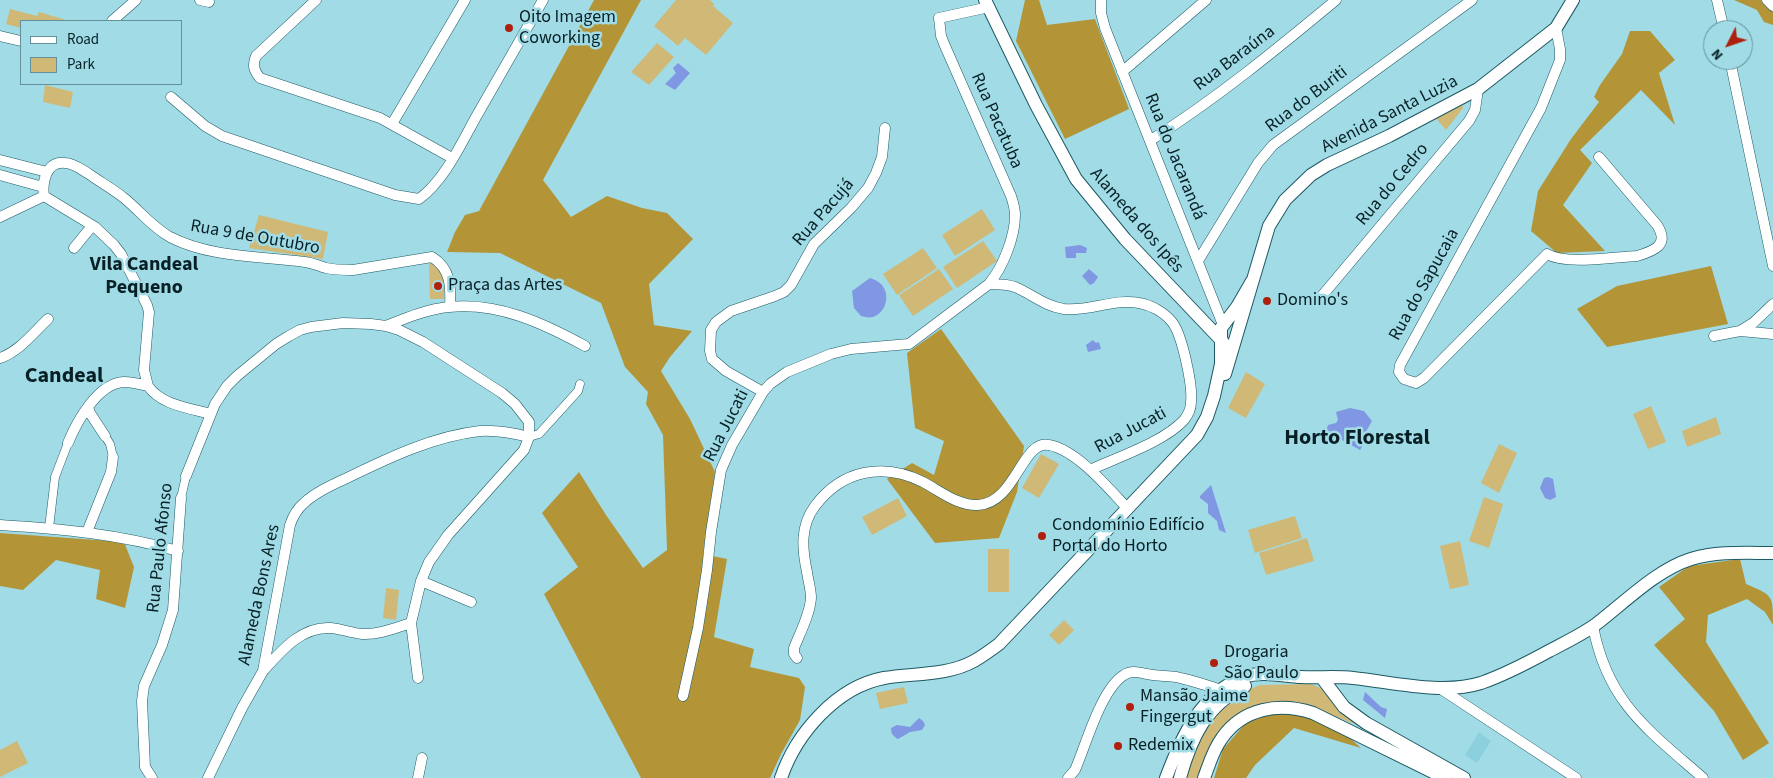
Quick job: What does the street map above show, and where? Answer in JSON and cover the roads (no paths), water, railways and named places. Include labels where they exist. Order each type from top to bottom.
[{"type":"street","points":[[114,20],[126,0]]},
{"type":"street","points":[[114,20],[136,0]]},
{"type":"street","points":[[316,0],[256,56],[254,61],[256,73],[265,81],[365,113],[392,124],[452,158]]},
{"type":"street","points":[[392,124],[465,0]]},
{"type":"street","points":[[171,97],[205,126],[222,136],[409,198],[419,199],[428,193],[452,158],[544,0]]},
{"type":"street","name":"Rua do Jacarandá","points":[[1101,0],[1103,20],[1122,72],[1198,260],[1231,322]]},
{"type":"street","points":[[1122,72],[1206,0]]},
{"type":"street","name":"Rua Baraúna","points":[[1151,140],[1170,128],[1270,53],[1336,0]]},
{"type":"street","name":"Rua do Buriti","points":[[1198,260],[1258,163],[1273,145],[1472,0]]},
{"type":"street","name":"Avenida Santa Luzia","points":[[781,778],[792,752],[810,727],[837,701],[853,690],[882,678],[958,667],[972,662],[999,644],[1197,435],[1207,416],[1214,396],[1221,364],[1220,332],[1231,322],[1252,281],[1269,226],[1275,213],[1285,200],[1311,175],[1328,165],[1456,102],[1478,89],[1556,28],[1573,0]]},
{"type":"street","points":[[1717,0],[1722,20]]},
{"type":"street","points":[[1767,0],[1773,6]]},
{"type":"street","name":"Rua Pacatuba","points":[[988,2],[938,18],[945,46],[1011,196],[1014,207],[1014,223],[1002,266],[989,284]]},
{"type":"street","name":"Alameda dos Ipês","points":[[988,2],[1036,105],[1076,179],[1087,195],[1125,239],[1221,339]]},
{"type":"street","name":"Rua do Sapucaia","points":[[1556,28],[1560,60],[1541,108],[1400,365],[1399,372],[1401,376],[1412,383],[1416,383],[1424,378],[1546,254],[1559,259],[1570,260],[1636,256],[1652,251],[1662,242],[1663,237],[1657,225],[1599,158]]},
{"type":"street","points":[[0,36],[20,41]]},
{"type":"street","points":[[1732,70],[1773,266]]},
{"type":"street","name":"Rua do Cedro","points":[[1321,297],[1469,121],[1475,110],[1478,89]]},
{"type":"street","name":"Rua Pacujá","points":[[763,392],[726,371],[712,359],[710,352],[711,330],[716,322],[731,311],[775,296],[784,292],[791,285],[814,244],[851,208],[868,188],[882,157],[885,128]]},
{"type":"street","points":[[0,160],[47,172],[44,177],[43,191]]},
{"type":"street","name":"Rua 9 de Outubro","points":[[47,172],[56,165],[66,163],[81,169],[124,198],[160,231],[181,242],[214,251],[306,262],[326,268],[343,270],[432,257],[442,265],[450,280],[450,307]]},
{"type":"street","points":[[0,175],[43,191],[104,235],[121,254],[149,312],[144,370],[148,386],[153,393],[166,401],[211,414]]},
{"type":"street","points":[[0,217],[43,191]]},
{"type":"street","points":[[74,248],[92,226]]},
{"type":"street","name":"Rua Jucati","points":[[1002,266],[1015,287],[1040,302],[1065,309],[1123,302],[1139,303],[1152,307],[1166,315],[1177,330],[1187,365],[1192,400],[1186,418],[1153,441],[1090,470]]},
{"type":"street","name":"Rua Jucati","points":[[683,696],[698,628],[721,470],[732,445],[763,392],[770,384],[787,372],[831,354],[851,349],[909,344],[989,284],[1015,287]]},
{"type":"street","points":[[1740,331],[1753,323],[1773,304]]},
{"type":"street","name":"Rua Paulo Afonso","points":[[386,326],[428,310],[450,307],[480,307],[511,313],[545,326],[585,346]]},
{"type":"street","points":[[0,358],[19,348],[48,319]]},
{"type":"street","name":"Rua Paulo Afonso","points":[[149,777],[145,767],[143,751],[142,701],[144,686],[162,645],[171,618],[175,594],[181,498],[186,476],[211,414],[220,395],[227,386],[276,344],[300,330],[357,322],[386,326],[423,342],[502,393],[524,414],[528,422],[529,437]]},
{"type":"street","name":"Avenida Santa Luzia","points":[[1214,396],[1224,378],[1235,343],[1231,322]]},
{"type":"street","points":[[1714,336],[1740,331],[1773,334]]},
{"type":"street","points":[[1221,339],[1227,344],[1235,343]]},
{"type":"street","points":[[48,528],[55,477],[76,426],[88,407],[106,389],[117,383],[124,382],[148,386]]},
{"type":"street","points":[[418,678],[411,623],[421,580],[429,562],[438,549],[524,450],[529,437],[539,434],[578,391],[580,384]]},
{"type":"street","points":[[87,532],[111,472],[113,457],[110,444],[88,407]]},
{"type":"street","name":"Alameda Bons Ares","points":[[208,778],[242,708],[264,671],[290,525],[294,514],[302,504],[324,489],[361,471],[441,440],[479,432],[494,431],[529,437]]},
{"type":"street","points":[[797,658],[794,654],[794,648],[811,597],[802,541],[804,530],[814,506],[835,486],[858,473],[870,471],[899,473],[911,476],[965,504],[987,504],[1005,491],[1031,451],[1038,446],[1047,444],[1063,451],[1090,470],[1128,509]]},
{"type":"street","points":[[0,526],[48,528],[130,538],[178,551]]},
{"type":"street","points":[[1166,778],[1181,740],[1196,716],[1220,697],[1267,674],[1341,678],[1441,689],[1464,687],[1502,675],[1548,652],[1593,626],[1664,572],[1689,559],[1727,553],[1773,553]]},
{"type":"street","points":[[421,580],[471,602]]},
{"type":"street","points":[[264,671],[289,644],[308,632],[317,629],[330,628],[360,634],[373,634],[411,623]]},
{"type":"street","points":[[1593,626],[1597,647],[1606,672],[1618,696],[1654,734],[1703,778]]},
{"type":"street","points":[[1068,778],[1075,770],[1101,706],[1123,675],[1137,672],[1190,680],[1220,697]]},
{"type":"street","points":[[1322,678],[1339,701],[1355,715],[1384,734],[1464,778]]},
{"type":"street","points":[[1341,678],[1338,692],[1341,699],[1355,715]]},
{"type":"street","points":[[1441,689],[1576,778]]},
{"type":"street","points":[[1180,778],[1186,757],[1197,731],[1220,697]]},
{"type":"street","points":[[1204,778],[1216,748],[1224,735],[1235,724],[1256,712],[1267,708],[1279,707],[1313,713],[1445,778]]},
{"type":"street","points":[[418,778],[422,758]]},
{"type":"water","points":[[678,63],[690,73],[675,90],[665,84],[676,73],[673,68]]},
{"type":"water","points":[[1080,245],[1087,248],[1086,253],[1076,253],[1076,258],[1066,258],[1065,247]]},
{"type":"water","points":[[1089,269],[1098,277],[1090,285],[1082,276]]},
{"type":"water","points":[[870,278],[881,284],[886,293],[884,307],[881,312],[873,317],[861,316],[854,308],[852,291]]},
{"type":"water","points":[[1093,340],[1096,343],[1099,342],[1101,349],[1088,352],[1086,345]]},
{"type":"water","points":[[1350,408],[1364,411],[1372,421],[1364,435],[1368,437],[1360,450],[1326,431],[1328,425],[1336,423],[1338,420],[1336,412]]},
{"type":"water","points":[[1544,478],[1553,479],[1556,497],[1550,500],[1545,498],[1540,488]]},
{"type":"water","points":[[1211,485],[1226,533],[1219,530],[1217,521],[1208,513],[1208,504],[1200,498]]},
{"type":"water","points":[[1365,692],[1381,707],[1387,709],[1385,718],[1363,700]]},
{"type":"water","points":[[919,718],[925,725],[922,730],[910,732],[898,739],[891,732],[891,728],[897,725],[910,727]]},
{"type":"place","name":"Oito Imagem Coworking","points":[[509,28]]},
{"type":"place","name":"Praça das Artes","points":[[438,286]]},
{"type":"place","name":"Domino's","points":[[1267,301]]},
{"type":"place","name":"Condomínio Edifício Portal do Horto","points":[[1042,536]]},
{"type":"place","name":"Drogaria São Paulo","points":[[1214,663]]},
{"type":"place","name":"Mansão Jaime Fingergut","points":[[1130,707]]},
{"type":"place","name":"Redemix","points":[[1118,746]]},
{"type":"district","name":"Vila Candeal Pequeno","points":[[144,278]]},
{"type":"district","name":"Candeal","points":[[64,377]]},
{"type":"district","name":"Horto Florestal","points":[[1357,439]]}]
